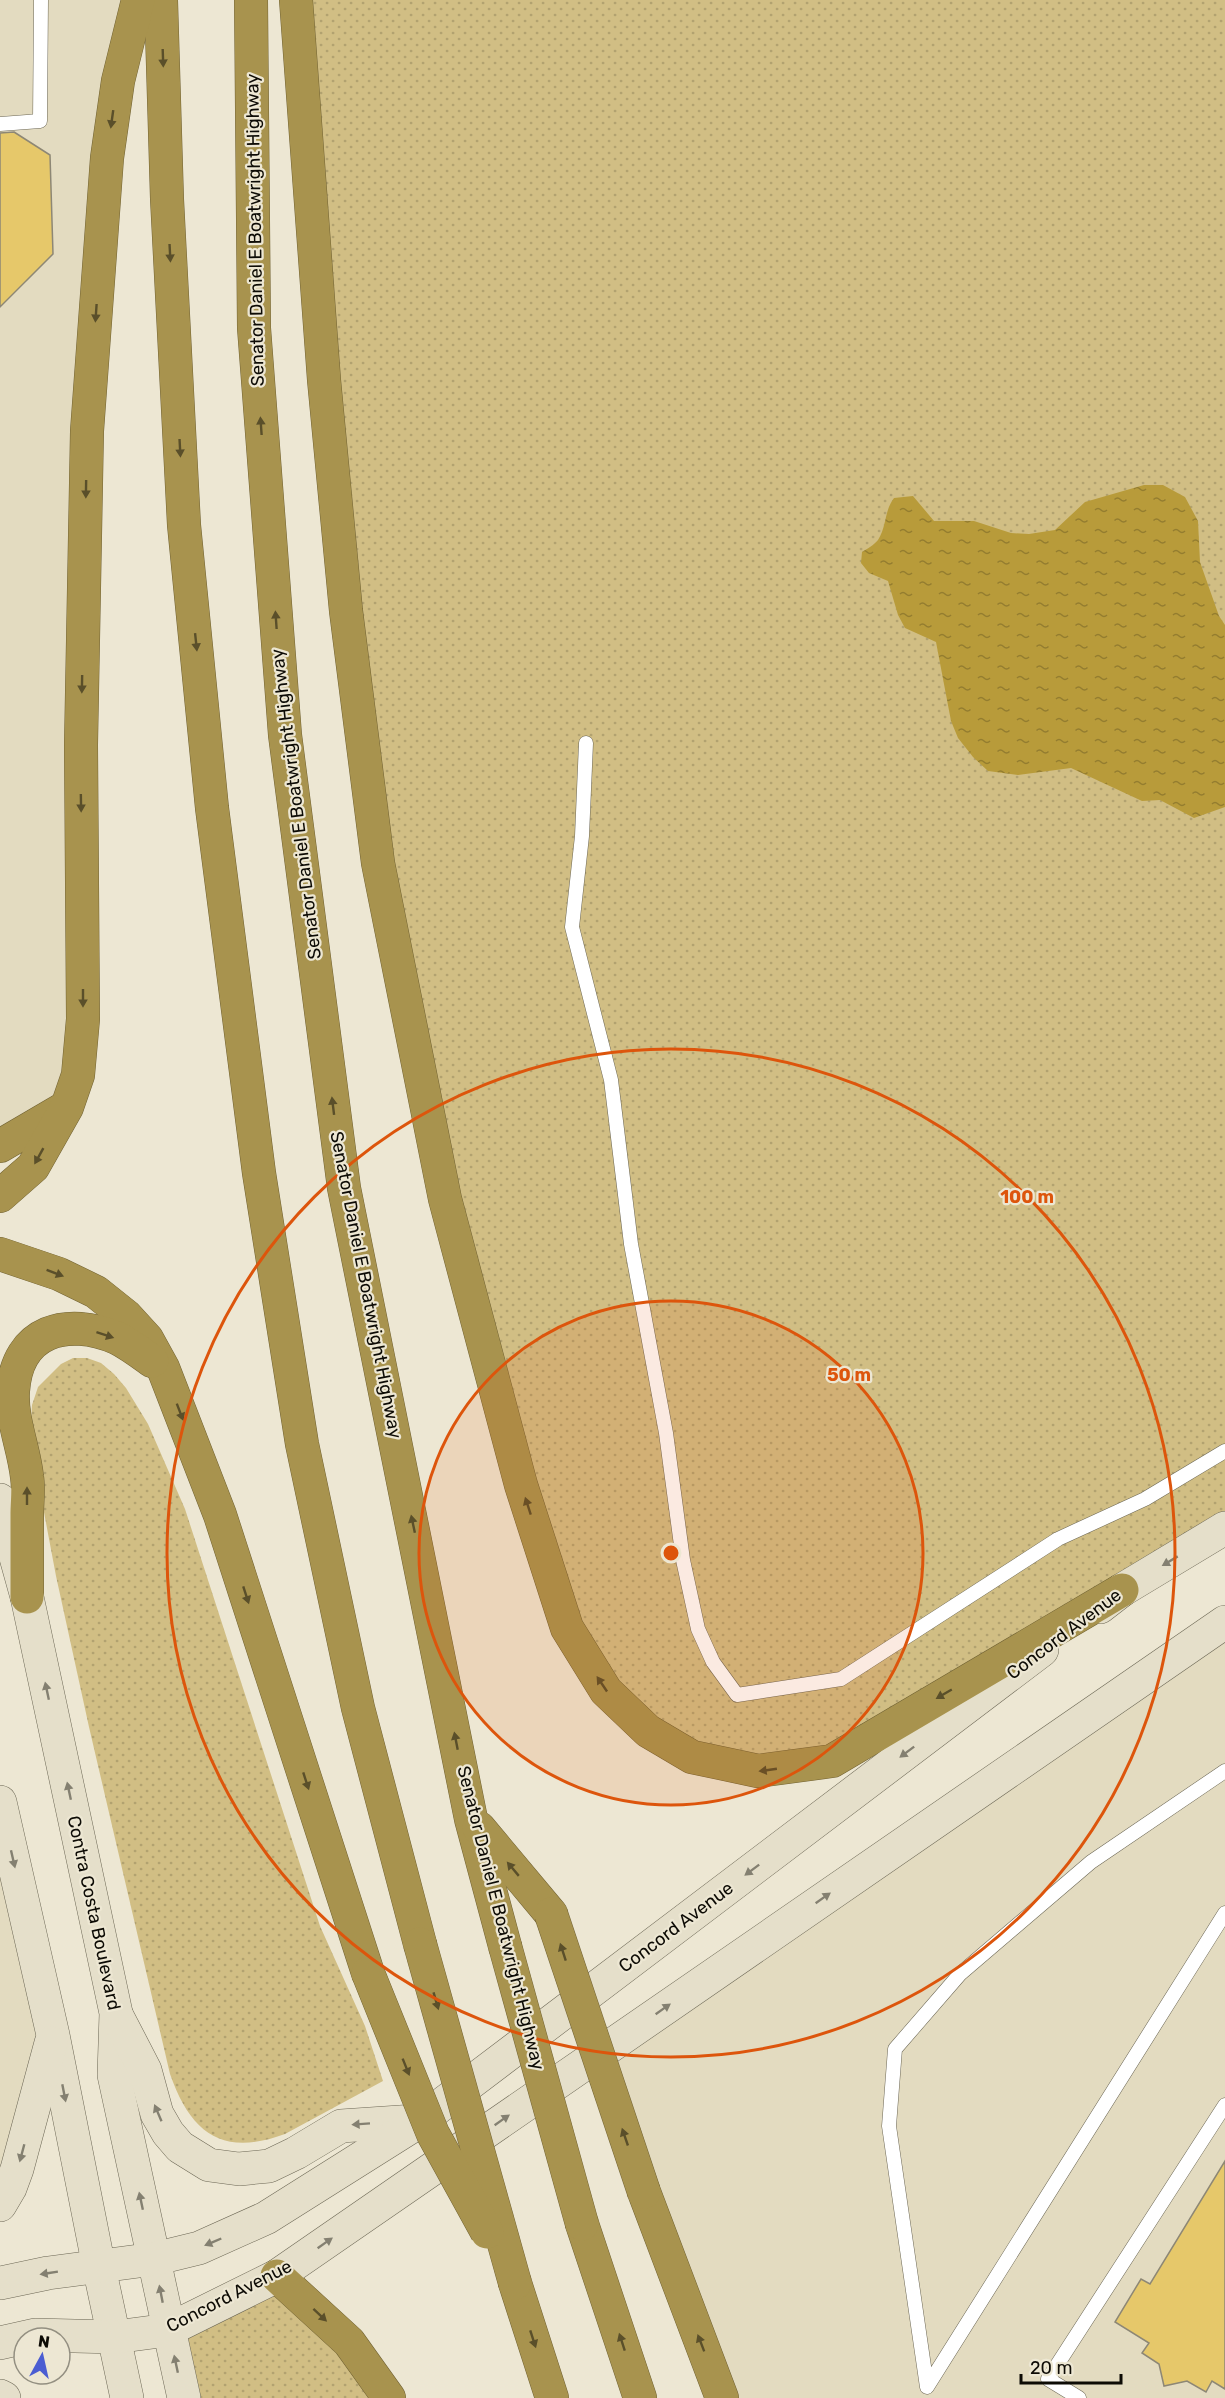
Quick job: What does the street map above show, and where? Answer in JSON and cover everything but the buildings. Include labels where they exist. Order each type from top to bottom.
[{"type":"highway","points":[[0,1196],[33,1167],[67,1107],[78,1075],[83,1019],[81,745],[87,430],[107,158],[118,81],[138,0]]},
{"type":"highway","points":[[161,0],[167,199],[184,525],[212,808],[259,1173],[302,1444],[358,1708],[420,1944],[515,2283],[552,2398]]},
{"type":"highway","name":"Senator Daniel E Boatwright Highway","points":[[251,0],[254,328],[285,735],[344,1188],[471,1819],[582,2224],[640,2398]]},
{"type":"highway","points":[[296,0],[324,380],[345,611],[378,863],[445,1199],[521,1485],[567,1628],[606,1691],[648,1731],[692,1757],[758,1771],[832,1761],[1122,1590]]},
{"type":"highway","points":[[0,1146],[67,1107]]},
{"type":"highway","points":[[0,1254],[59,1274],[96,1292],[126,1316],[147,1339],[163,1368],[220,1515],[368,1973],[433,2134],[515,2283]]},
{"type":"highway","points":[[27,1597],[27,1478],[13,1409],[13,1390],[21,1360],[28,1348],[52,1331],[68,1328],[85,1329],[120,1340],[163,1368]]},
{"type":"highway","points":[[471,1819],[550,1914],[644,2192],[722,2398]]},
{"type":"highway","points":[[277,2276],[349,2342],[389,2398]]},
{"type":"main road","name":"Contra Costa Boulevard","points":[[0,1500],[27,1597],[116,2013],[114,2076],[184,2398]]},
{"type":"main road","name":"Concord Avenue","points":[[0,2283],[48,2273],[154,2259],[199,2248],[266,2218],[420,2121],[1122,1590],[1225,1528]]},
{"type":"main road","name":"Concord Avenue","points":[[0,2343],[35,2335],[115,2337],[168,2330],[277,2276],[1225,1622]]},
{"type":"main road","points":[[0,1802],[53,2035],[127,2398]]},
{"type":"main road","points":[[116,2013],[145,2070],[158,2114],[168,2133],[180,2147],[208,2164],[239,2169],[269,2166],[290,2157],[341,2126],[420,2121]]},
{"type":"main road","points":[[0,2205],[17,2169],[53,2035]]},
{"type":"main road","points":[[0,2396],[4,2398]]},
{"type":"lane","points":[[0,124],[40,121],[41,0]]},
{"type":"lane","points":[[586,743],[582,836],[572,927],[611,1080],[631,1244],[666,1433],[683,1560],[698,1629],[713,1662],[737,1695],[841,1679],[1058,1539],[1145,1499],[1225,1451]]},
{"type":"lane","points":[[1225,1772],[1083,1869],[960,1974],[895,2049],[889,2126],[927,2387],[1225,1914]]},
{"type":"lane","points":[[1078,2398],[1048,2379],[1225,2105]]},
{"type":"shaded area","points":[[0,0],[138,0],[107,158],[78,1075],[0,1146]]},
{"type":"shaded area","points":[[296,0],[1225,0],[1225,1528],[832,1761],[692,1757],[567,1628],[378,863]]},
{"type":"shaded area","points":[[73,1358],[87,1358],[101,1363],[126,1388],[148,1424],[185,1509],[320,1926],[365,2026],[383,2081],[285,2134],[263,2140],[244,2143],[227,2141],[212,2135],[188,2112],[170,2074],[89,1727],[56,1576],[30,1438],[32,1405],[38,1387],[61,1364]]},
{"type":"shaded area","points":[[1225,1624],[1225,2398],[722,2398],[602,2069]]},
{"type":"shaded area","points":[[0,1802],[53,2035],[0,2205]]},
{"type":"shaded area","points":[[277,2276],[389,2398],[184,2398],[168,2330]]},
{"type":"water","points":[[1144,485],[1163,485],[1185,497],[1198,521],[1200,562],[1219,616],[1225,625],[1225,807],[1194,818],[1160,800],[1142,801],[1071,768],[1018,775],[988,771],[958,738],[951,721],[936,642],[905,628],[898,615],[888,581],[869,573],[861,563],[862,552],[875,544],[881,535],[894,498],[913,496],[934,521],[974,521],[1011,533],[1029,534],[1055,530],[1085,502]]}]
